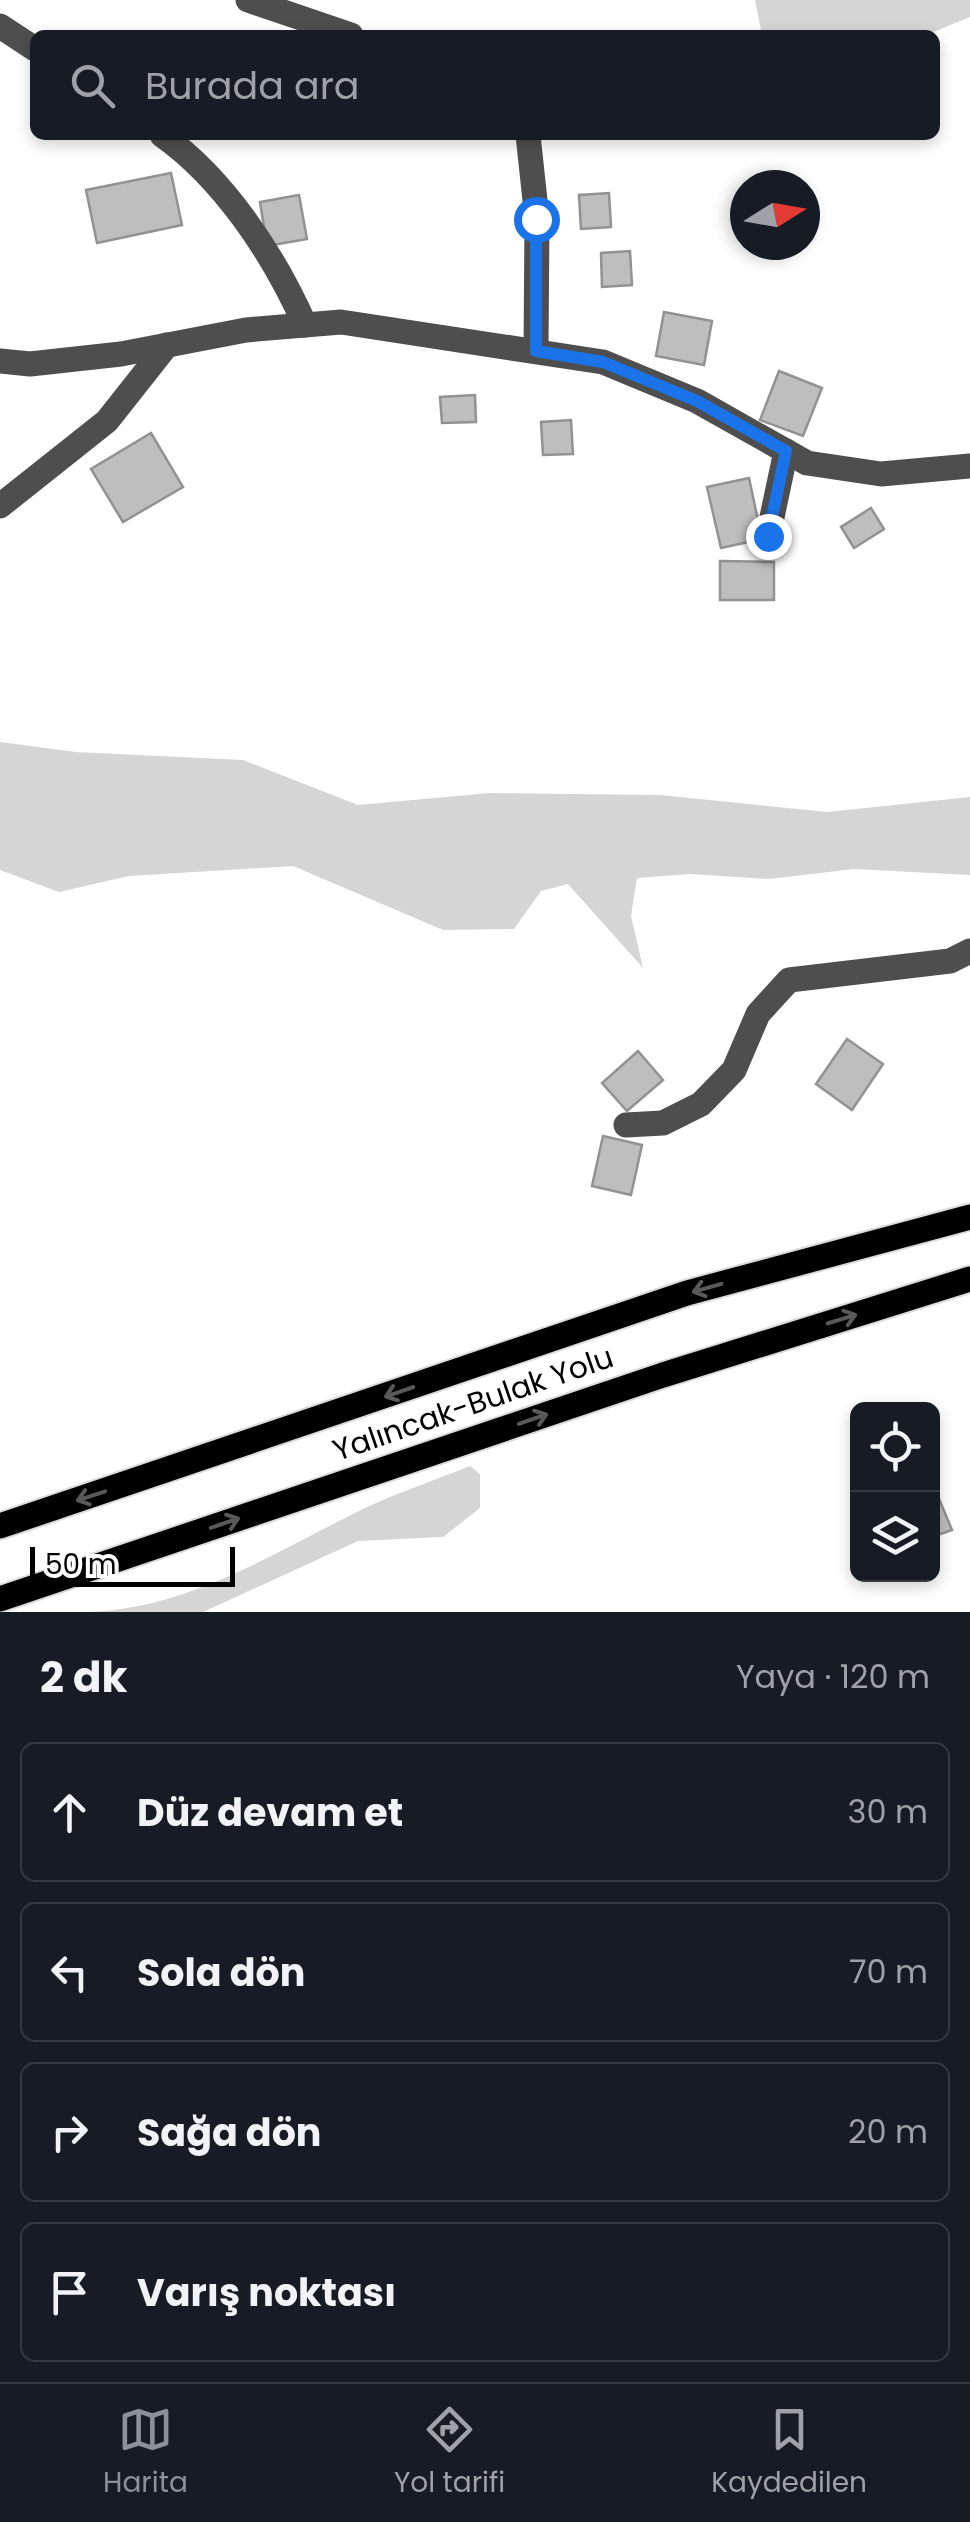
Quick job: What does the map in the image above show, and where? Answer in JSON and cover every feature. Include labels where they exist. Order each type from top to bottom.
[{"type":"main road","name":"Yalıncak-Bulak Yolu","points":[[0,1526],[687,1294],[920,1227],[970,1218]]},
{"type":"main road","name":"Yalıncak-Bulak Yolu","points":[[0,1598],[663,1374],[970,1280]]},
{"type":"street","points":[[248,0],[337,30]]},
{"type":"street","points":[[0,26],[30,46]]},
{"type":"street","points":[[169,140],[198,161],[290,288],[305,325]]},
{"type":"street","points":[[528,140],[536,219],[536,351]]},
{"type":"street","points":[[0,361],[30,364],[246,330],[341,322],[603,362],[697,401],[807,462],[881,474],[970,466]]},
{"type":"street","points":[[0,506],[107,421],[167,345]]},
{"type":"street","points":[[768,536],[786,451]]},
{"type":"street","points":[[626,1126],[663,1123],[701,1104],[734,1070],[758,1014],[789,980],[950,961],[970,951]]},
{"type":"shaded area","points":[[755,0],[970,0],[970,17],[938,30],[761,30]]},
{"type":"shaded area","points":[[0,742],[76,752],[243,760],[358,805],[490,793],[660,795],[827,812],[970,797],[970,875],[854,869],[769,879],[690,874],[637,878],[631,916],[643,968],[568,884],[541,891],[514,929],[443,930],[293,866],[129,876],[59,892],[0,870]]},
{"type":"shaded area","points":[[470,1466],[480,1474],[480,1508],[443,1537],[358,1541],[203,1612],[87,1612],[123,1609],[193,1590],[259,1562],[371,1505]]},
{"type":"building","points":[[171,173],[182,225],[97,243],[86,190]]},
{"type":"building","points":[[609,193],[611,227],[581,229],[579,195]]},
{"type":"building","points":[[299,195],[307,239],[267,246],[260,202]]},
{"type":"building","points":[[630,251],[632,285],[602,287],[601,253]]},
{"type":"building","points":[[664,312],[712,321],[704,365],[656,356]]},
{"type":"building","points":[[779,371],[822,388],[803,436],[760,420]]},
{"type":"building","points":[[475,395],[476,422],[442,423],[440,397]]},
{"type":"building","points":[[571,420],[573,454],[543,455],[541,422]]},
{"type":"building","points":[[151,433],[183,487],[123,522],[91,469]]},
{"type":"building","points":[[749,478],[762,539],[721,548],[707,487]]},
{"type":"building","points":[[871,508],[884,529],[854,548],[841,527]]},
{"type":"building","points":[[720,561],[774,562],[774,600],[720,600]]},
{"type":"building","points":[[847,1039],[883,1064],[852,1110],[816,1084]]},
{"type":"building","points":[[638,1051],[663,1080],[627,1111],[602,1083]]},
{"type":"building","points":[[603,1136],[642,1145],[631,1195],[592,1186]]},
{"type":"building","points":[[940,1501],[952,1530],[940,1534]]},
{"type":"route","points":[[536,219],[536,351],[603,362],[697,401],[786,451],[768,536]]}]
